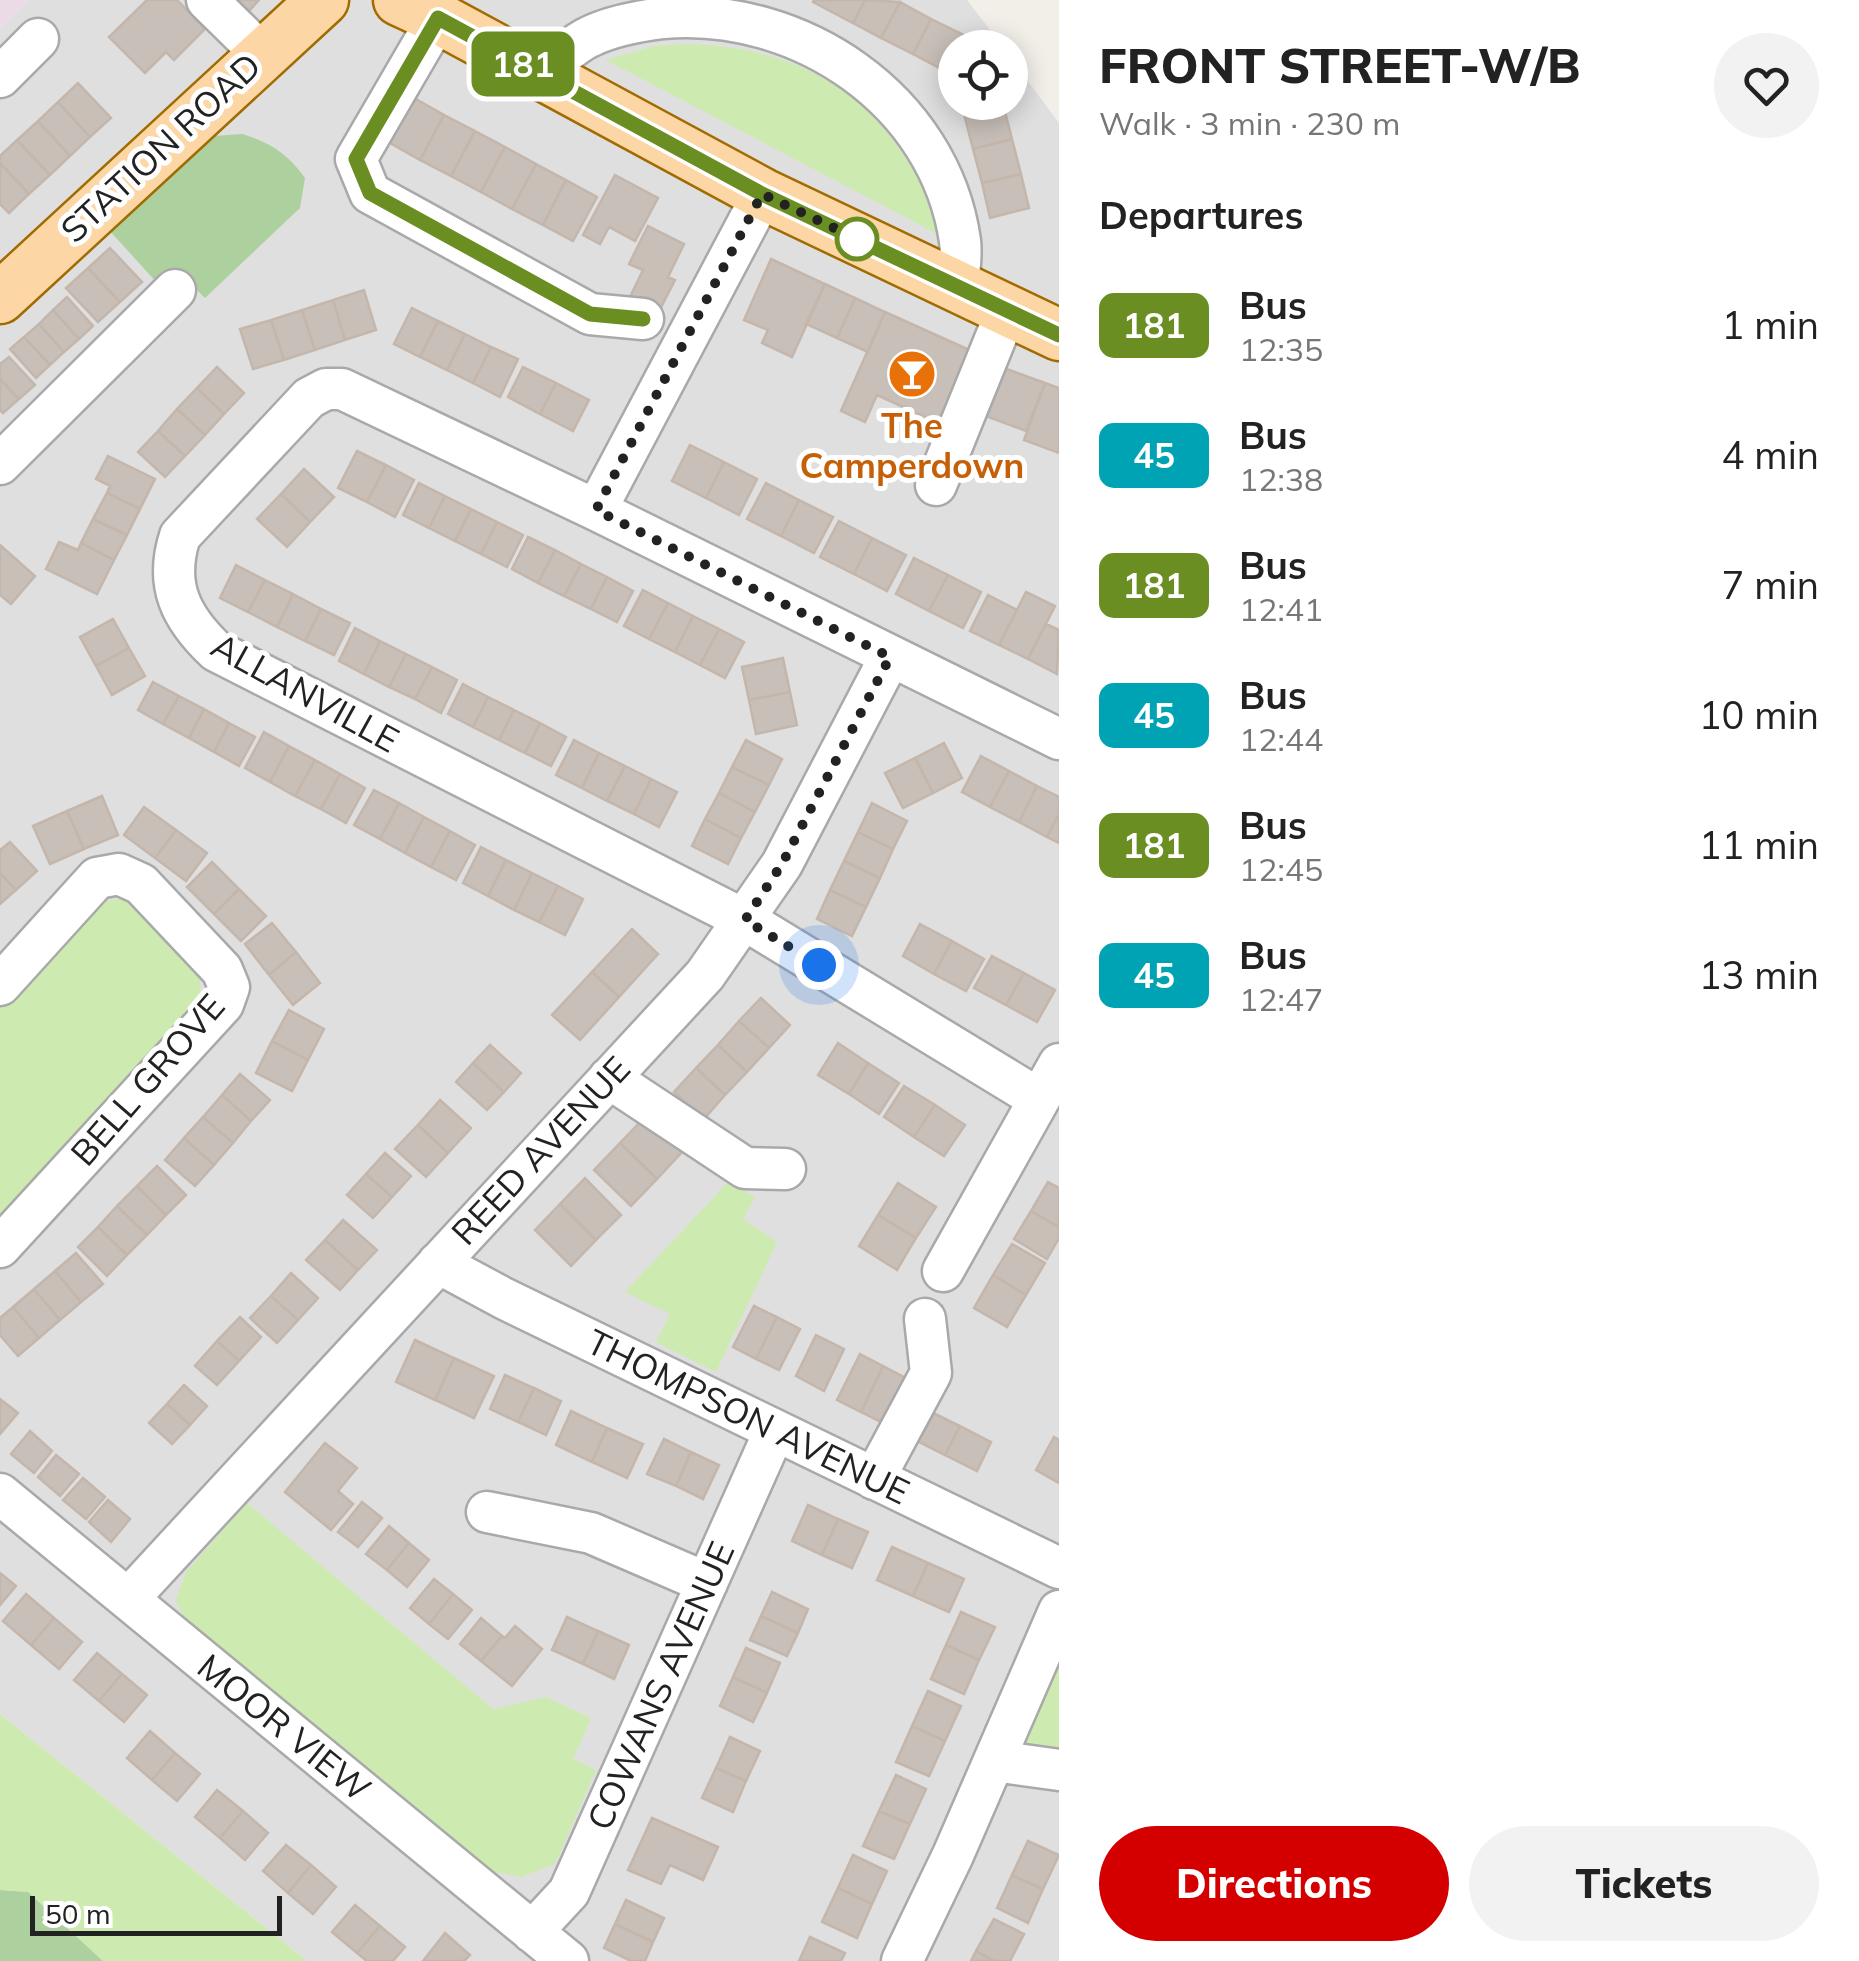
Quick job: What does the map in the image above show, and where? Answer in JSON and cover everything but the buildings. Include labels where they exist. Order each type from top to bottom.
[{"type":"main road","name":"STATION ROAD","points":[[0,298],[323,0]]},
{"type":"main road","points":[[418,9],[762,194],[1059,335]]},
{"type":"street","points":[[206,0],[262,54]]},
{"type":"street","points":[[418,9],[356,159],[370,193],[590,314],[643,319]]},
{"type":"street","points":[[540,74],[588,37],[650,20],[683,16],[748,22],[810,44],[872,84],[920,140],[952,208],[961,243],[958,286]]},
{"type":"street","points":[[0,77],[38,38]]},
{"type":"street","points":[[596,510],[762,194]]},
{"type":"street","points":[[0,464],[175,290]]},
{"type":"street","points":[[936,485],[1007,310]]},
{"type":"street","name":"ALLANVILLE","points":[[745,920],[216,651],[188,622],[172,583],[180,536],[309,398],[326,389],[342,388],[1059,739]]},
{"type":"street","name":"REED AVENUE","points":[[128,1599],[705,975],[782,864],[890,657]]},
{"type":"street","name":"BELL GROVE","points":[[0,985],[98,878],[119,874],[140,884],[222,970],[229,987],[223,1004],[0,1247]]},
{"type":"street","points":[[745,920],[1039,1099]]},
{"type":"street","points":[[943,1271],[1059,1064]]},
{"type":"street","points":[[609,1078],[744,1168],[785,1169]]},
{"type":"street","name":"THOMPSON AVENUE","points":[[438,1263],[502,1298],[1059,1568]]},
{"type":"street","points":[[874,1478],[931,1373],[925,1319]]},
{"type":"street","name":"COWANS AVENUE","points":[[532,1932],[569,1892],[775,1430]]},
{"type":"street","name":"MOOR VIEW","points":[[0,1494],[568,1961]]},
{"type":"street","points":[[486,1512],[591,1532],[707,1583]]},
{"type":"street","points":[[902,1961],[1059,1611]]},
{"type":"street","points":[[994,1760],[1059,1770]]},
{"type":"shaded area","points":[[0,0],[29,0],[0,29]]},
{"type":"shaded area","points":[[29,0],[967,0],[990,30],[938,30],[938,120],[1028,120],[1028,81],[1059,123],[1059,1961],[307,1961],[0,1714],[0,29]]},
{"type":"green space","points":[[654,46],[732,48],[775,58],[814,73],[848,95],[878,122],[904,155],[943,237],[606,60]]},
{"type":"green space","points":[[242,134],[278,150],[299,170],[305,178],[300,208],[205,298],[189,282],[159,285],[108,229],[213,136]]},
{"type":"green space","points":[[127,897],[200,974],[200,1004],[0,1217],[0,1005],[98,902]]},
{"type":"green space","points":[[729,1181],[755,1198],[743,1219],[777,1242],[716,1372],[656,1342],[670,1314],[625,1292]]},
{"type":"green space","points":[[247,1503],[493,1709],[546,1697],[591,1718],[573,1759],[596,1770],[555,1864],[521,1877],[478,1869],[187,1625],[176,1600],[186,1572]]},
{"type":"green space","points":[[1059,1654],[1059,1754],[1020,1748]]},
{"type":"green space","points":[[0,1714],[307,1961],[103,1961],[28,1892],[0,1890]]},
{"type":"green space","points":[[0,1890],[28,1892],[103,1961],[0,1961]]},
{"type":"bus line","name":"181","points":[[643,319],[590,314],[370,193],[356,159],[438,18],[762,194],[1059,335]]},
{"type":"place","name":"The Camperdown","points":[[912,374]]},
{"type":"route","points":[[819,965],[745,920],[782,864],[890,657],[596,510],[762,194],[860,240],[857,239]]}]
